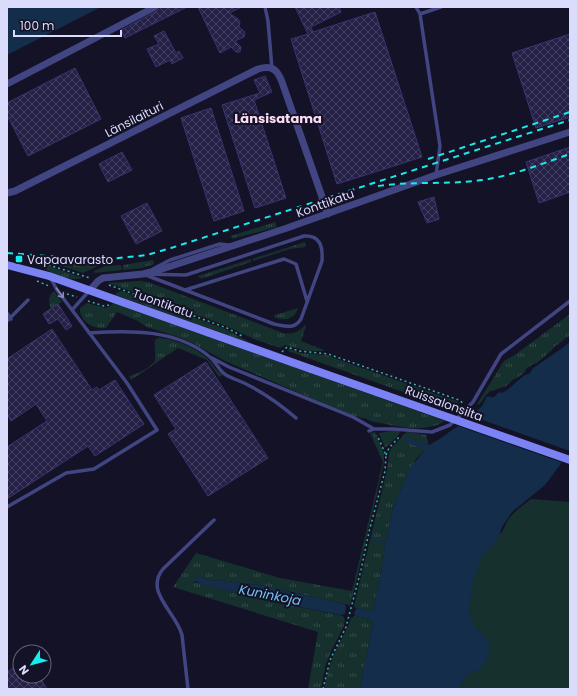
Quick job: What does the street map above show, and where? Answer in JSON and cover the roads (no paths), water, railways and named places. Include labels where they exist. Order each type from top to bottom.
[{"type":"street","points":[[7,84],[155,7]]},
{"type":"street","name":"Länsilaituri","points":[[7,193],[16,191],[258,69],[264,67],[272,69]]},
{"type":"street","points":[[272,69],[278,73],[282,82],[328,214]]},
{"type":"street","name":"Konttikatu","points":[[90,290],[103,278],[143,274],[328,214],[436,175],[570,132]]},
{"type":"street","name":"Tuontikatu","points":[[7,265],[49,276],[90,290],[311,369]]},
{"type":"street","name":"Ruissalonsilta","points":[[311,369],[570,460]]},
{"type":"lane","points":[[265,7],[268,21],[272,69]]},
{"type":"lane","points":[[416,7],[420,14],[440,146],[436,175]]},
{"type":"lane","points":[[420,14],[441,7]]},
{"type":"lane","points":[[304,236],[312,236],[317,239],[323,253],[322,260],[298,324],[290,328],[274,324],[143,274],[186,275],[304,236]]},
{"type":"lane","points":[[185,290],[284,259],[296,264],[307,301]]},
{"type":"lane","points":[[7,506],[66,474],[94,469],[157,430],[127,383],[72,310],[49,276]]},
{"type":"lane","points":[[72,310],[90,290]]},
{"type":"lane","points":[[7,314],[9,320],[28,300]]},
{"type":"lane","points":[[369,431],[374,429],[406,429],[432,432],[450,425],[473,402],[501,354],[570,301]]},
{"type":"lane","points":[[90,332],[138,331],[171,337],[191,345],[229,367],[354,417],[374,429]]},
{"type":"lane","points":[[210,357],[224,374],[248,385],[274,400],[296,418]]},
{"type":"lane","points":[[188,689],[180,627],[161,598],[156,584],[163,569],[214,520]]},
{"type":"water","points":[[7,7],[101,7],[7,55]]},
{"type":"water","points":[[570,341],[570,448],[560,465],[545,485],[512,512],[502,527],[497,540],[482,556],[472,583],[469,615],[475,627],[485,636],[490,646],[488,658],[480,669],[467,675],[457,689],[360,689],[373,623],[370,619],[355,616],[354,612],[358,608],[372,612],[374,609],[385,548],[383,545],[387,539],[392,511],[410,468],[425,450],[406,442],[404,439],[405,437],[429,445],[472,415],[482,406],[487,396],[492,397],[499,392],[507,390],[523,376],[529,373],[533,368]]},
{"type":"water","name":"Kuninkoja","points":[[202,577],[210,581],[219,580],[265,586],[344,604],[346,606],[345,614],[340,615],[275,602],[267,598],[259,598],[201,584],[194,580],[195,578]]},
{"type":"waterway","points":[[372,538],[383,543]]},
{"type":"railway","points":[[428,159],[570,112]]},
{"type":"railway","points":[[7,253],[100,260],[147,255],[570,120]]},
{"type":"railway","points":[[378,186],[482,180],[504,176],[570,154]]},
{"type":"place","name":"Vapaavarasto","points":[[19,259]]},
{"type":"district","name":"Länsisatama","points":[[278,118]]}]
